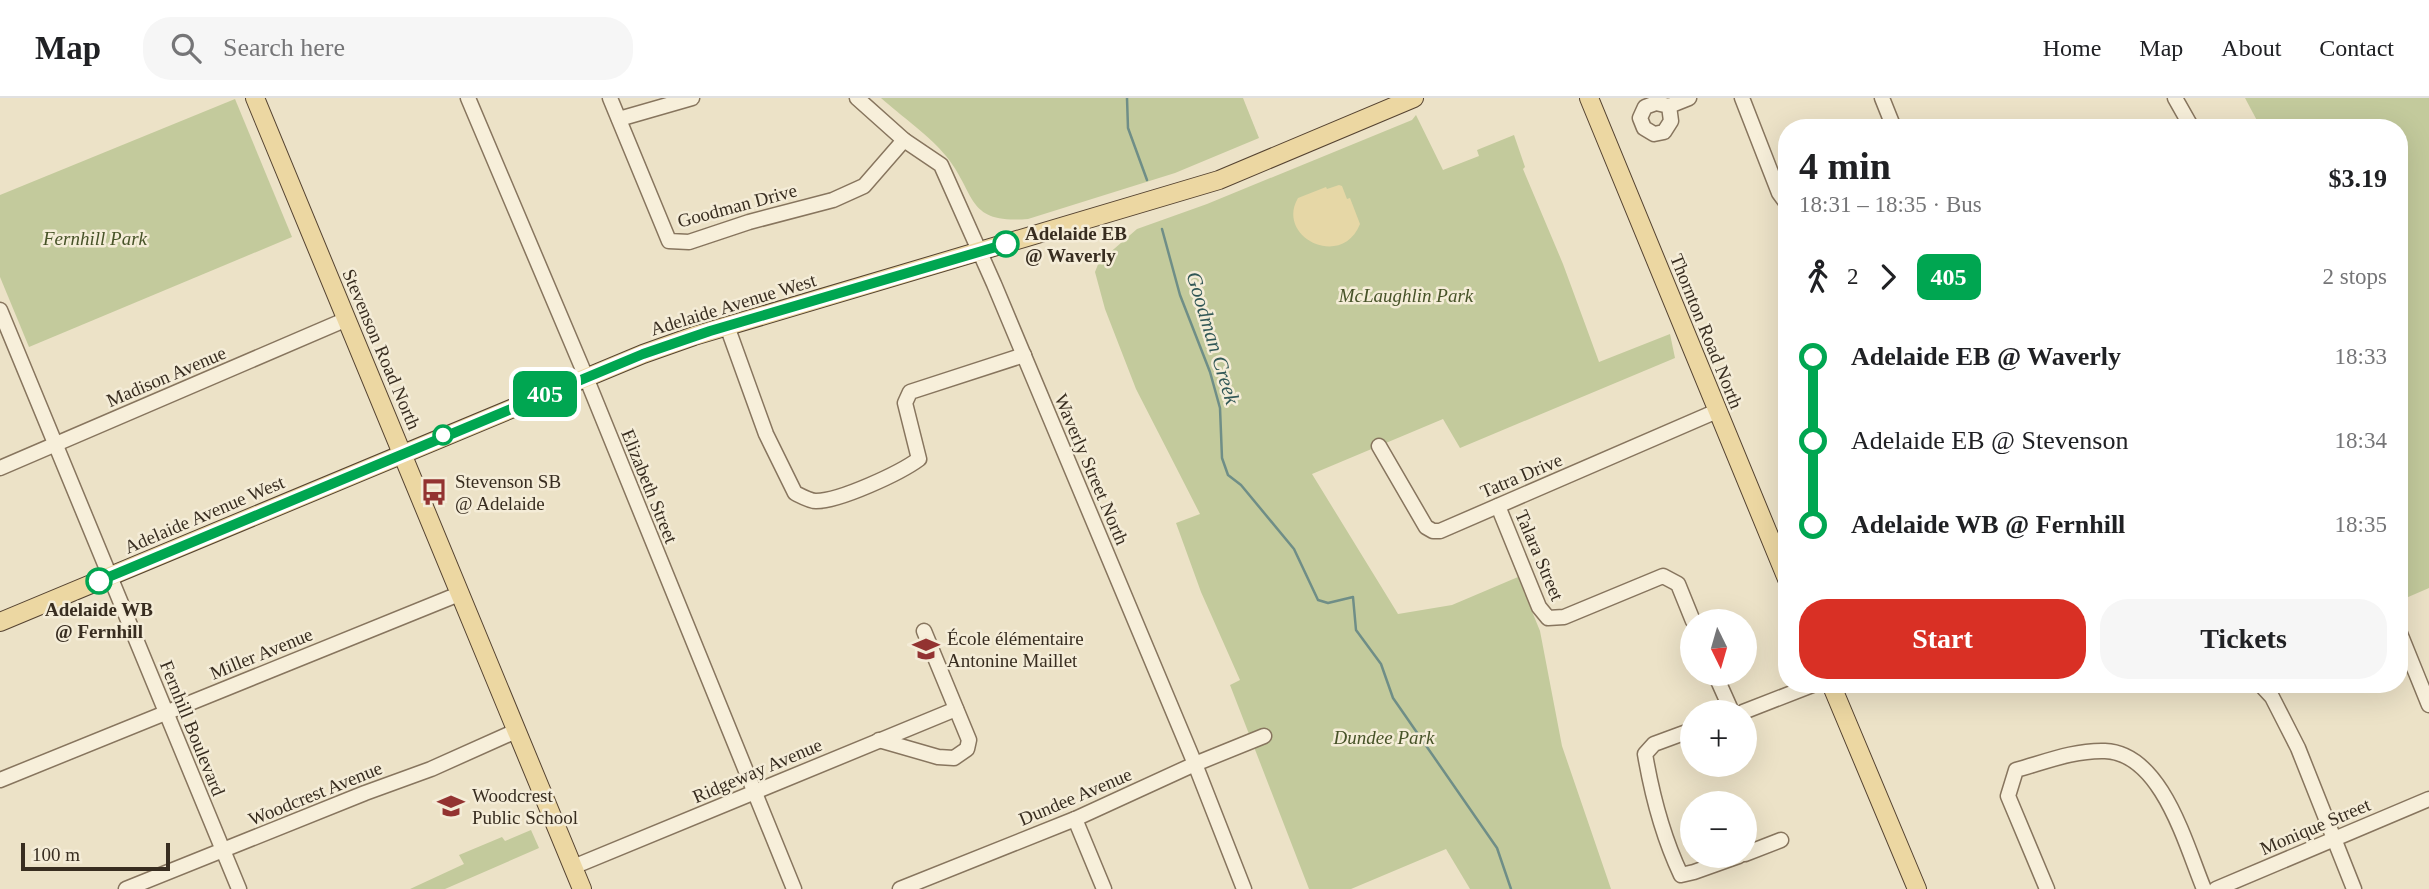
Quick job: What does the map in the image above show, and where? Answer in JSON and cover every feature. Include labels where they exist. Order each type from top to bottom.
[{"type":"main road","name":"Stevenson Road North","points":[[255,98],[582,889]]},
{"type":"main road","name":"Adelaide Avenue West","points":[[0,622],[643,354],[727,326],[1219,180],[1382,104],[1415,98]]},
{"type":"main road","name":"Thornton Road North","points":[[1589,98],[1717,411],[1778,544]]},
{"type":"main road","points":[[1835,693],[1917,889]]},
{"type":"street","name":"Elizabeth Street","points":[[468,98],[586,377],[794,889]]},
{"type":"street","name":"Goodman Drive","points":[[610,98],[669,241],[689,242],[749,222],[832,200],[864,186],[904,140]]},
{"type":"street","points":[[619,119],[691,98]]},
{"type":"street","name":"Waverly Street North","points":[[857,98],[904,140],[941,165],[1024,355],[1195,764],[1244,889]]},
{"type":"street","points":[[1669,106],[1689,98]]},
{"type":"street","points":[[1742,98],[1778,190]]},
{"type":"street","points":[[1882,98],[1890,119]]},
{"type":"street","points":[[2175,98],[2187,119]]},
{"type":"street","name":"Fernhill Boulevard","points":[[0,310],[239,889]]},
{"type":"street","name":"Madison Avenue","points":[[0,468],[347,319]]},
{"type":"street","points":[[727,326],[766,434],[795,493],[815,501],[848,493],[906,469],[919,459],[905,403],[910,392],[1024,355]]},
{"type":"street","name":"Tatra Drive","points":[[1379,446],[1429,530],[1440,531],[1717,411]]},
{"type":"street","name":"Talara Street","points":[[1498,506],[1539,607],[1548,618],[1564,617],[1662,576],[1678,584],[1688,609]]},
{"type":"street","name":"Miller Avenue","points":[[0,780],[459,594]]},
{"type":"street","points":[[879,740],[938,757],[954,758],[967,749],[969,740],[925,631]]},
{"type":"street","points":[[2408,653],[2429,705]]},
{"type":"street","points":[[1757,707],[1792,693]]},
{"type":"street","points":[[2268,693],[2298,748],[2354,889]]},
{"type":"street","name":"Ridgeway Avenue","points":[[573,867],[956,709]]},
{"type":"street","name":"Woodcrest Avenue","points":[[126,889],[431,769],[516,731]]},
{"type":"street","points":[[1680,734],[1654,744],[1645,754],[1648,776],[1671,854],[1681,874],[1705,868]]},
{"type":"street","name":"Dundee Avenue","points":[[900,889],[1074,819],[1264,736]]},
{"type":"street","points":[[2047,889],[2008,796],[2016,770],[2074,753],[2107,751],[2122,755],[2150,774],[2165,795],[2204,889]]},
{"type":"street","name":"Monique Street","points":[[2216,889],[2429,799]]},
{"type":"street","points":[[1074,819],[1104,889]]},
{"type":"street","points":[[1757,849],[1781,840]]},
{"type":"green space","points":[[881,98],[1243,98],[1259,138],[1175,173],[1028,219],[1008,219],[993,217],[975,204],[956,170],[940,149]]},
{"type":"green space","points":[[2245,98],[2429,98],[2429,588],[2408,597],[2408,119],[2256,119]]},
{"type":"green space","name":"Fernhill Park","points":[[235,99],[292,237],[29,347],[0,277],[0,195]]},
{"type":"green space","points":[[1416,115],[1443,170],[1479,156],[1477,150],[1514,135],[1525,167],[1523,169],[1563,264],[1599,362],[1670,334],[1675,358],[1460,448],[1443,419],[1312,474],[1398,614],[1452,605],[1518,577],[1540,631],[1562,746],[1611,889],[1470,889],[1446,849],[1351,889],[1309,889],[1230,685],[1240,680],[1201,592],[1176,523],[1200,514],[1136,389],[1105,309],[1095,272],[1099,262],[1137,229],[1207,204],[1412,120]]},
{"type":"green space","points":[[531,830],[539,848],[445,889],[410,889],[464,864],[459,855],[502,837],[505,841]]},
{"type":"sand","points":[[1342,186],[1347,199],[1350,198],[1360,224],[1351,238],[1339,245],[1314,243],[1295,225],[1293,212],[1298,198]]},
{"type":"waterway","name":"Goodman Creek","points":[[1127,98],[1128,128],[1147,180]]},
{"type":"waterway","name":"Goodman Creek","points":[[1162,229],[1180,295],[1210,372],[1220,408],[1222,458],[1228,475],[1241,485],[1294,549],[1318,600],[1328,603],[1353,597],[1356,630],[1381,664],[1393,698],[1497,848],[1511,889]]},
{"type":"bus line","name":"405","points":[[99,581],[419,445],[643,354],[710,331],[1006,244]]},
{"type":"place","name":"Adelaide EB @ Waverly","points":[[1006,244]]},
{"type":"place","name":"Stevenson SB @ Adelaide","points":[[434,492]]},
{"type":"place","name":"Adelaide WB @ Fernhill","points":[[99,581]]},
{"type":"place","name":"École élémentaire Antonine Maillet","points":[[926,649]]},
{"type":"place","name":"Woodcrest Public School","points":[[451,806]]},
{"type":"park label","name":"McLaughlin Park","points":[[1406,295]]},
{"type":"park label","name":"Dundee Park","points":[[1384,737]]}]
